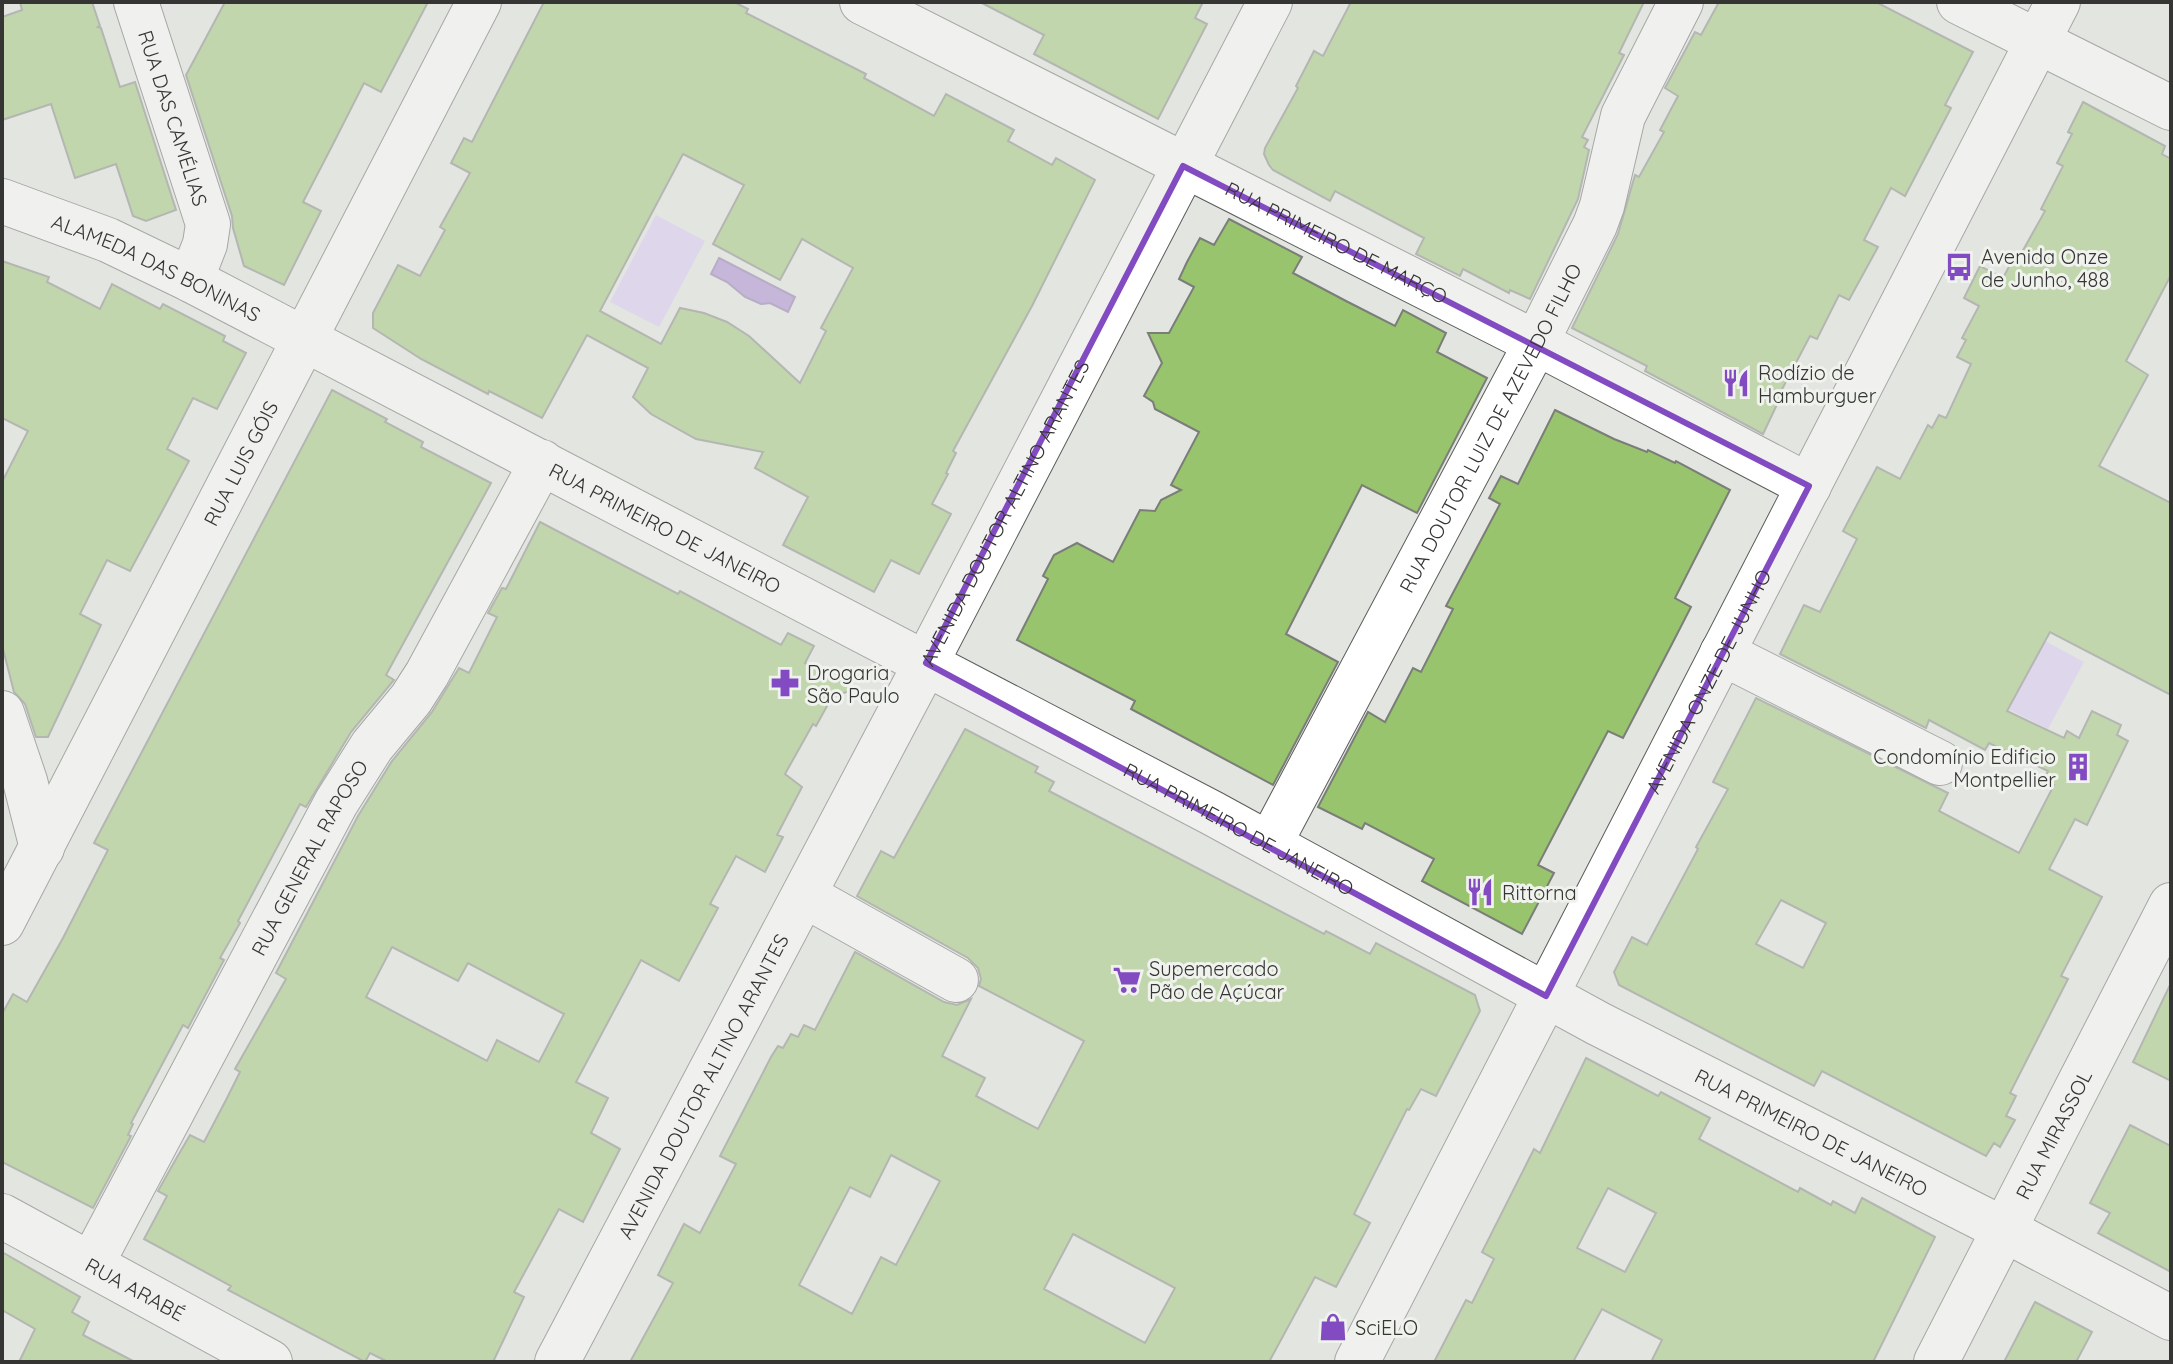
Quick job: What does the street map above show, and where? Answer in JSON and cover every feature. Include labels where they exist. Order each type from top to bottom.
[{"type":"street","name":"RUA DAS CAMÉLIAS","points":[[136,2],[208,224],[205,244],[191,280]]},
{"type":"street","name":"RUA LUIS GÓIS","points":[[2,923],[479,2]]},
{"type":"street","name":"AVENIDA DOUTOR ALTINO ARANTES","points":[[557,1362],[1270,2]]},
{"type":"street","name":"RUA DOUTOR LUIZ DE AZEVEDO FILHO","points":[[1270,843],[1536,343],[1595,225],[1623,116],[1681,2]]},
{"type":"street","points":[[1959,2],[2171,108]]},
{"type":"street","name":"AVENIDA ONZE DE JUNHO","points":[[1357,1362],[2058,2]]},
{"type":"street","name":"RUA PRIMEIRO DE MARÇO","points":[[867,3],[1536,343],[1809,486]]},
{"type":"street","name":"ALAMEDA DAS BONINAS","points":[[2,201],[108,240],[306,339]]},
{"type":"street","name":"RUA PRIMEIRO DE JANEIRO","points":[[306,339],[1270,843],[1546,996],[2171,1318]]},
{"type":"street","name":"RUA GENERAL RAPOSO","points":[[92,1263],[342,793],[372,746],[411,699],[427,674],[542,462]]},
{"type":"street","points":[[1722,653],[1940,763]]},
{"type":"street","points":[[2,713],[25,781],[42,848]]},
{"type":"street","points":[[804,895],[956,980]]},
{"type":"street","name":"RUA MIRASSOL","points":[[1936,1362],[2171,905]]},
{"type":"street","name":"RUA ARABÉ","points":[[2,1216],[270,1362]]},
{"type":"highlighted area","points":[[1183,166],[1809,486],[1546,996],[926,663]]},
{"type":"shaded area","points":[[656,215],[705,241],[659,327],[610,302]]},
{"type":"shaded area","points":[[719,258],[795,297],[788,312],[770,303],[761,304],[745,297],[711,274]]},
{"type":"shaded area","points":[[2045,641],[2084,662],[2048,729],[2008,709]]},
{"type":"building","points":[[20,2],[92,2],[120,87],[135,82],[176,210],[146,221],[133,216],[116,164],[75,178],[51,104],[2,120],[2,17],[22,10]]},
{"type":"building","points":[[225,2],[428,2],[381,92],[364,83],[303,202],[321,211],[284,285],[244,266],[232,216],[186,75]]},
{"type":"building","points":[[544,2],[734,2],[748,9],[746,13],[866,74],[864,78],[934,116],[946,94],[1014,130],[1008,141],[1052,165],[1056,158],[1095,180],[1032,306],[953,451],[956,453],[948,474],[932,504],[951,514],[919,574],[891,560],[874,592],[783,545],[808,497],[755,468],[763,452],[696,439],[651,414],[633,397],[648,368],[587,335],[542,418],[421,359],[373,328],[373,313],[398,265],[420,276],[445,230],[440,227],[470,173],[451,163],[464,138],[472,142]],"holes":[[[683,154],[744,185],[713,244],[780,280],[802,239],[853,268],[821,328],[826,331],[800,383],[749,336],[727,322],[704,313],[680,308],[661,344],[600,311]]]},
{"type":"building","points":[[980,2],[1203,2],[1195,18],[1207,24],[1158,119],[1034,54],[1044,35]]},
{"type":"building","points":[[1351,2],[1644,2],[1619,53],[1624,55],[1582,137],[1588,140],[1584,147],[1589,150],[1578,199],[1530,299],[1510,290],[1509,293],[1463,269],[1460,276],[1416,254],[1424,238],[1335,191],[1330,201],[1269,165],[1265,148],[1298,88],[1296,86],[1314,51],[1323,56]]},
{"type":"building","points":[[1719,2],[1876,2],[1973,52],[1945,105],[1951,108],[1905,196],[1891,188],[1864,240],[1878,247],[1849,300],[1839,295],[1817,339],[1810,336],[1779,395],[1763,434],[1645,371],[1647,366],[1572,328],[1618,234],[1635,175],[1639,177],[1664,132],[1660,130],[1678,96],[1665,88],[1695,32],[1701,35]]},
{"type":"building","points":[[2083,102],[2165,146],[2162,154],[2171,159],[2171,275],[2126,361],[2148,375],[2099,466],[2171,503],[2171,695],[2050,632],[2007,711],[2064,738],[2067,731],[2079,738],[2092,711],[2121,725],[2117,735],[2128,741],[2087,825],[2075,819],[2049,869],[2102,897],[2061,976],[2068,979],[2010,1093],[2016,1096],[2006,1116],[2015,1120],[2000,1147],[1994,1143],[1986,1156],[1822,1071],[1814,1086],[1619,985],[1614,972],[1632,937],[1647,945],[1698,849],[1696,847],[1728,789],[1713,782],[1756,698],[1948,793],[1939,811],[2019,853],[2054,785],[2043,780],[2048,771],[1989,743],[1985,750],[1929,720],[1926,728],[1780,654],[1804,605],[1820,612],[1857,539],[1843,531],[1877,467],[1900,479],[1928,425],[1932,428],[1939,415],[1946,418],[1971,364],[1957,357],[1966,340],[1962,338],[1979,306],[1964,298],[1980,266],[2003,278],[2013,259],[2017,261],[2045,211],[2041,209],[2063,166],[2057,163],[2072,134],[2068,132]],"holes":[[[1781,900],[1826,923],[1803,968],[1756,944]]]},
{"type":"building","points":[[1229,219],[1302,257],[1293,273],[1346,301],[1395,326],[1403,310],[1446,333],[1437,352],[1487,378],[1417,513],[1362,485],[1286,634],[1338,662],[1273,785],[1131,709],[1135,701],[1017,640],[1048,579],[1043,576],[1054,555],[1077,543],[1113,562],[1140,510],[1155,511],[1161,500],[1181,490],[1171,485],[1199,432],[1155,409],[1153,402],[1144,396],[1162,363],[1148,333],[1169,333],[1194,287],[1179,279],[1187,262],[1200,238],[1214,245]]},
{"type":"building","points":[[2,261],[49,277],[47,282],[100,309],[112,284],[160,309],[163,304],[225,336],[223,341],[246,353],[217,409],[193,398],[167,449],[189,461],[130,571],[107,560],[80,614],[101,625],[48,737],[36,737],[25,704],[14,692],[2,645],[2,482],[28,431],[2,418]]},
{"type":"building","points":[[332,390],[423,442],[421,447],[491,483],[386,675],[394,680],[351,732],[306,807],[300,804],[238,921],[240,923],[220,958],[224,960],[188,1028],[183,1025],[131,1123],[128,1135],[131,1136],[93,1208],[2,1162],[2,1014],[13,994],[27,1002],[63,938],[108,850],[94,843]]},
{"type":"building","points":[[1555,410],[1614,439],[1676,461],[1730,490],[1675,598],[1691,607],[1623,738],[1608,731],[1538,865],[1554,873],[1522,934],[1422,881],[1434,859],[1365,823],[1362,829],[1318,807],[1368,712],[1385,722],[1413,668],[1421,672],[1453,609],[1446,606],[1500,504],[1489,498],[1501,476],[1518,484]]},
{"type":"building","points":[[540,522],[781,645],[788,633],[814,646],[805,663],[855,689],[832,697],[816,726],[813,724],[785,774],[802,787],[777,835],[783,837],[765,872],[736,856],[710,904],[718,908],[679,981],[641,960],[576,1082],[608,1098],[591,1133],[620,1149],[583,1222],[559,1209],[514,1292],[524,1297],[493,1362],[388,1362],[370,1353],[365,1362],[228,1290],[231,1286],[144,1239],[167,1196],[158,1191],[190,1135],[204,1142],[226,1100],[240,1072],[235,1069],[286,979],[276,973],[358,816],[392,761],[432,712],[459,668],[469,673],[497,617],[488,613],[502,588],[506,589]],"holes":[[[392,947],[458,981],[468,963],[564,1014],[539,1062],[497,1040],[487,1061],[366,997]]]},
{"type":"building","points":[[965,729],[1038,767],[1035,772],[1054,782],[1049,791],[1324,934],[1326,931],[1370,954],[1376,943],[1475,995],[1480,1011],[1436,1096],[1421,1089],[1407,1109],[1354,1214],[1370,1223],[1336,1287],[1315,1277],[1269,1362],[630,1362],[673,1283],[658,1275],[684,1224],[700,1233],[736,1164],[720,1156],[771,1057],[778,1046],[783,1048],[791,1034],[798,1037],[804,1025],[815,1030],[855,952],[944,1002],[957,1005],[971,999],[942,1056],[985,1078],[976,1096],[1038,1129],[1084,1041],[979,986],[978,968],[968,958],[857,896],[881,851],[894,858]],"holes":[[[891,1155],[940,1181],[896,1265],[881,1257],[852,1314],[799,1285],[850,1187],[870,1197]],[[1073,1234],[1175,1288],[1145,1343],[1044,1289]]]},
{"type":"building","points":[[2171,983],[2171,1081],[2133,1062]]},
{"type":"building","points":[[1586,1058],[1658,1096],[1661,1092],[1710,1118],[1699,1139],[1798,1192],[1800,1188],[1831,1205],[1833,1201],[1855,1213],[1862,1198],[1935,1237],[1873,1362],[1651,1362],[1662,1340],[1602,1309],[1573,1362],[1434,1362],[1466,1300],[1472,1303],[1494,1259],[1482,1252],[1534,1149],[1540,1153]],"holes":[[[1608,1188],[1656,1213],[1625,1272],[1577,1248]]]},
{"type":"building","points":[[2130,1125],[2171,1146],[2171,1272],[2098,1233],[2110,1213],[2090,1203]]},
{"type":"building","points":[[2,1252],[80,1297],[72,1312],[89,1322],[83,1335],[135,1362],[19,1362],[35,1329],[2,1310]]},
{"type":"building","points":[[2035,1302],[2092,1332],[2076,1362],[2004,1362]]},
{"type":"place","name":"Avenida Onze de Junho, 488","points":[[1959,267]]},
{"type":"place","name":"Rodízio de Hamburguer","points":[[1736,383]]},
{"type":"place","name":"Drogaria São Paulo","points":[[785,683]]},
{"type":"place","name":"Condomínio Edificio Montpellier","points":[[2078,767]]},
{"type":"place","name":"Rittorna","points":[[1480,892]]},
{"type":"place","name":"Supemercado Pão de Açúcar","points":[[1127,980]]},
{"type":"place","name":"SciELO","points":[[1333,1327]]}]
